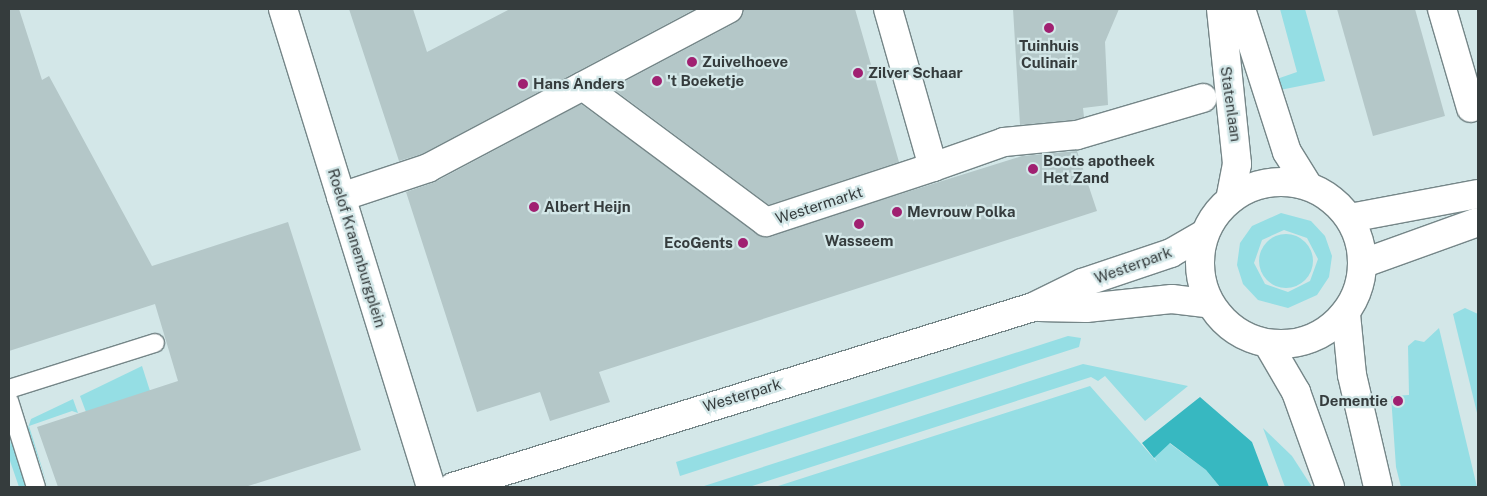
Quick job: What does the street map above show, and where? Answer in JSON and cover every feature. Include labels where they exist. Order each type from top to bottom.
[{"type":"street","name":"Roelof Kranenburgplein","points":[[283,9],[431,487]]},
{"type":"street","points":[[341,197],[428,168],[728,9]]},
{"type":"street","points":[[888,9],[933,167],[1004,142],[1077,135],[1203,98]]},
{"type":"street","name":"Statenlaan","points":[[1221,9],[1238,164],[1230,199]]},
{"type":"street","points":[[1241,9],[1287,152],[1308,185]]},
{"type":"street","points":[[1442,9],[1471,108]]},
{"type":"street","name":"Westermarkt","points":[[583,86],[766,222],[933,167]]},
{"type":"street","points":[[1281,181],[1308,185],[1332,198],[1350,218],[1364,263],[1359,290],[1346,314],[1324,333],[1297,344],[1268,344],[1245,337],[1226,323],[1210,304],[1199,257],[1205,234],[1230,199],[1254,185],[1281,181]]},
{"type":"street","points":[[1350,218],[1478,194]]},
{"type":"street","points":[[1364,263],[1478,222]]},
{"type":"street","name":"Westerpark","points":[[453,487],[1033,307],[1082,283],[1171,253],[1205,234]]},
{"type":"street","name":"Westerpark","points":[[1033,307],[1086,308],[1172,299],[1210,304]]},
{"type":"street","points":[[1346,314],[1352,375],[1378,487]]},
{"type":"street","points":[[1268,344],[1296,392],[1330,487]]},
{"type":"lane","points":[[9,389],[155,344]]},
{"type":"lane","points":[[9,400],[36,487]]},
{"type":"shaded area","points":[[1280,9],[1305,9],[1325,81],[1275,91],[1271,81],[1297,72]]},
{"type":"shaded area","points":[[1281,213],[1311,221],[1325,236],[1332,256],[1329,277],[1317,295],[1288,308],[1258,300],[1243,284],[1237,265],[1240,243],[1252,226]],"holes":[[[1284,230],[1307,238],[1318,259],[1310,281],[1288,292],[1265,284],[1254,263],[1262,240]]]},
{"type":"shaded area","points":[[1286,234],[1296,236],[1305,242],[1311,251],[1313,261],[1311,271],[1305,280],[1296,286],[1286,288],[1276,286],[1267,280],[1261,271],[1259,261],[1261,251],[1267,242],[1276,236]]},
{"type":"shaded area","points":[[1465,308],[1478,314],[1478,417],[1453,314]]},
{"type":"shaded area","points":[[1439,328],[1477,487],[1401,487],[1396,467],[1391,396],[1409,395],[1408,346],[1415,340],[1424,342]]},
{"type":"shaded area","points":[[1068,336],[1081,338],[1079,347],[680,476],[676,462]]},
{"type":"shaded area","points":[[1083,364],[1188,386],[1145,421],[1105,376],[1098,381],[1091,377],[749,487],[701,487]]},
{"type":"shaded area","points":[[142,366],[150,391],[86,412],[80,396]]},
{"type":"shaded area","points":[[1090,386],[1157,462],[1154,457],[1169,443],[1206,470],[1220,487],[775,487]]},
{"type":"shaded area","points":[[1200,397],[1252,442],[1269,487],[1220,487],[1206,470],[1170,443],[1154,458],[1142,443]]},
{"type":"shaded area","points":[[73,399],[78,413],[72,411],[29,426],[48,487],[28,428],[31,419]]},
{"type":"shaded area","points":[[1263,428],[1292,456],[1312,487],[1285,487]]},
{"type":"shaded area","points":[[11,437],[27,487],[19,487],[9,458]]},
{"type":"building","points":[[9,9],[19,9],[42,80],[49,76],[152,266],[288,222],[361,450],[245,487],[58,487],[37,427],[178,381],[155,304],[9,351]]},
{"type":"building","points":[[349,9],[413,9],[427,52],[510,9],[695,9],[422,154],[399,161]]},
{"type":"building","points":[[743,9],[855,9],[899,162],[769,205],[612,88],[735,23]]},
{"type":"building","points":[[1013,9],[1119,9],[1105,42],[1108,105],[1083,108],[1084,117],[1074,120],[1020,125]]},
{"type":"building","points":[[1337,9],[1415,9],[1445,116],[1373,136]]},
{"type":"building","points":[[581,104],[763,237],[1022,156],[1077,151],[1097,211],[599,372],[610,402],[550,421],[540,392],[477,412],[406,192],[435,182]]},
{"type":"place","name":"Tuinhuis Culinair","points":[[1049,28]]},
{"type":"place","name":"Zuivelhoeve","points":[[692,62]]},
{"type":"place","name":"Zilver Schaar","points":[[858,73]]},
{"type":"place","name":"'t Boeketje","points":[[657,81]]},
{"type":"place","name":"Hans Anders","points":[[523,84]]},
{"type":"place","name":"Boots apotheek Het Zand","points":[[1033,169]]},
{"type":"place","name":"Albert Heijn","points":[[534,207]]},
{"type":"place","name":"Mevrouw Polka","points":[[897,212]]},
{"type":"place","name":"Wasseem","points":[[859,224]]},
{"type":"place","name":"EcoGents","points":[[743,243]]},
{"type":"place","name":"Dementie","points":[[1398,401]]}]
